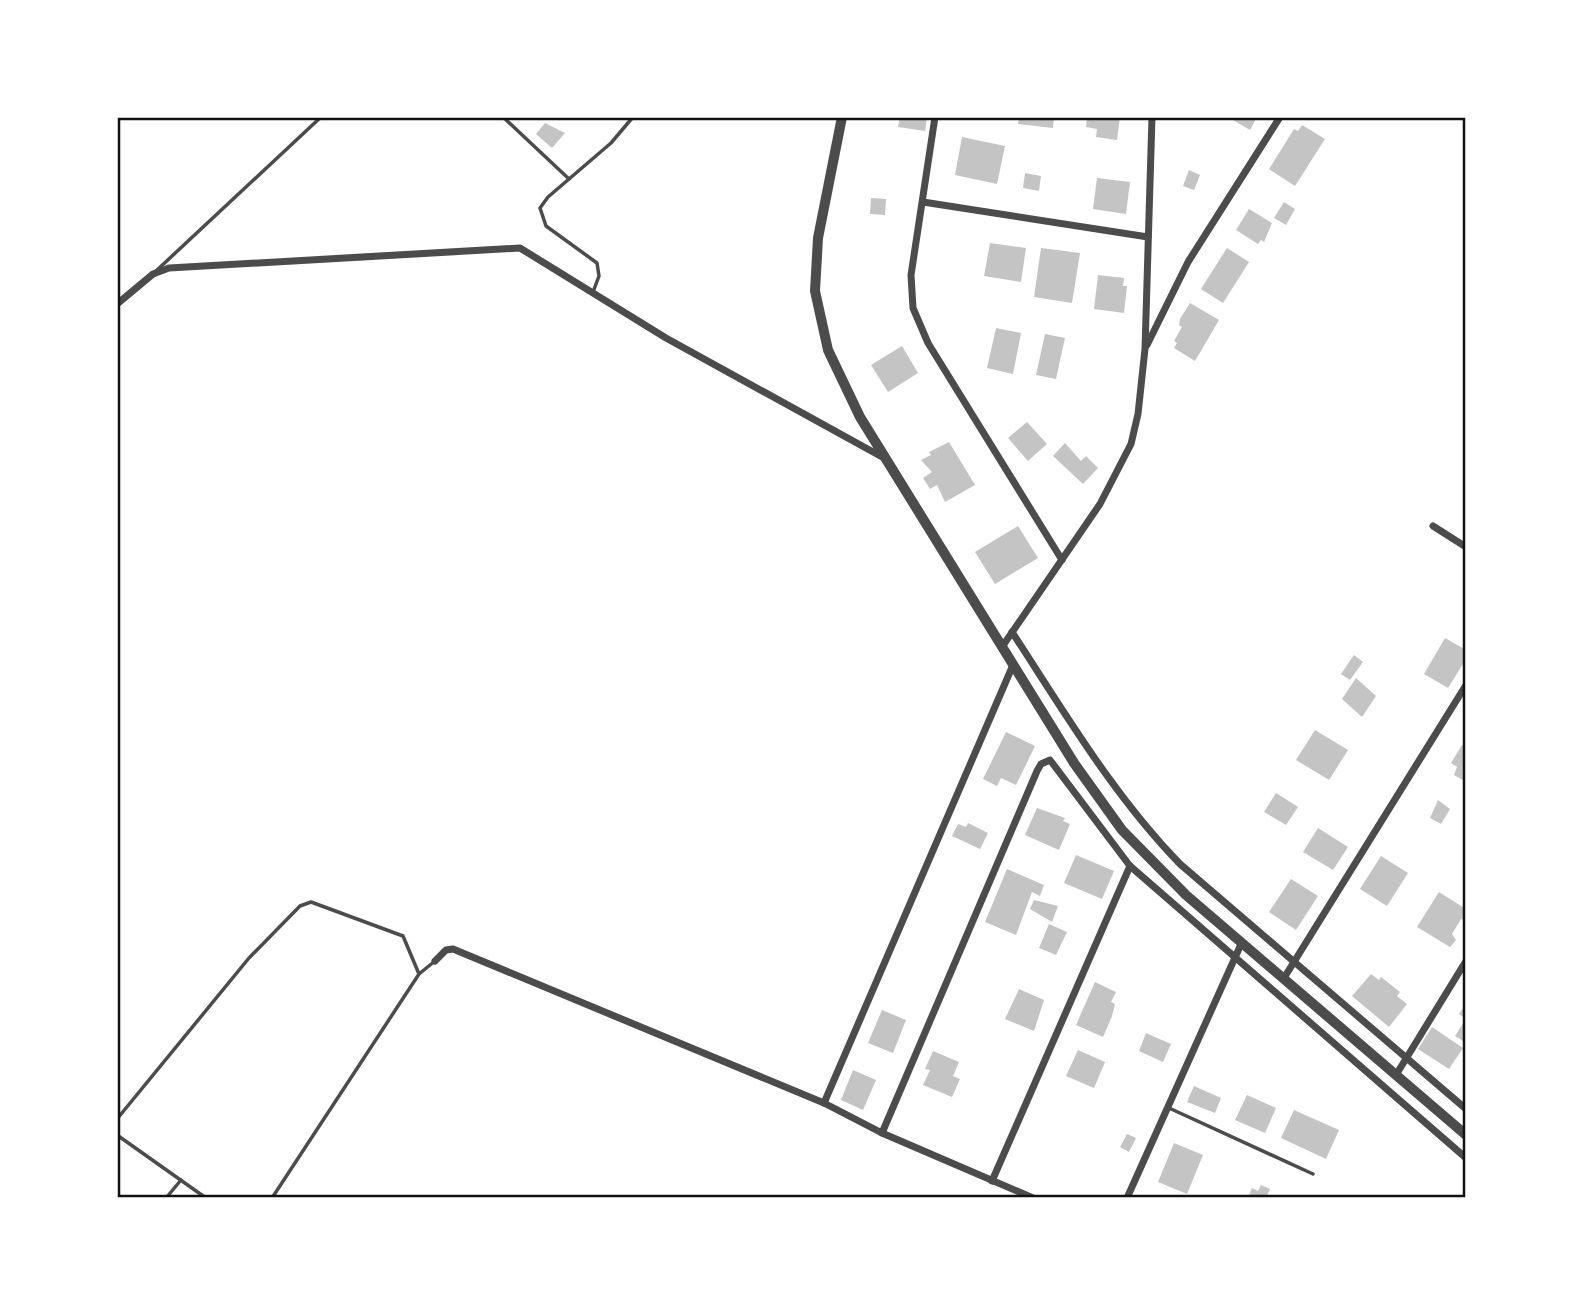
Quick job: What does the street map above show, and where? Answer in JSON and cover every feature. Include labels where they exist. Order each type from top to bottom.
[{"type":"street","points":[[842,117],[818,238],[816,301],[834,366],[888,461],[1013,665],[1117,824],[1168,879],[1466,1135]]},
{"type":"street","points":[[935,117],[911,275],[911,297],[918,323],[1062,561]]},
{"type":"street","points":[[1002,647],[1108,492],[1128,453],[1139,409],[1145,349],[1152,117]]},
{"type":"street","points":[[1145,349],[1188,262],[1280,117]]},
{"type":"street","points":[[923,202],[1148,237]]},
{"type":"street","points":[[117,304],[153,274],[174,268],[507,247],[530,252],[666,338],[888,461]]},
{"type":"street","points":[[1433,526],[1466,547]]},
{"type":"street","points":[[1012,632],[1112,787],[1140,822],[1180,864],[1466,1109]]},
{"type":"street","points":[[824,1103],[1013,665]]},
{"type":"street","points":[[1284,978],[1466,685]]},
{"type":"street","points":[[882,1133],[1037,771],[1046,761],[1056,765],[1130,866],[1466,1158]]},
{"type":"street","points":[[1168,879],[1180,864]]},
{"type":"street","points":[[992,1181],[1130,866]]},
{"type":"street","points":[[1127,1198],[1242,942]]},
{"type":"street","points":[[435,961],[446,950],[453,949],[824,1103],[882,1133],[1032,1198]]},
{"type":"street","points":[[1396,1075],[1466,961]]},
{"type":"lane","points":[[153,274],[321,117]]},
{"type":"lane","points":[[503,117],[569,179]]},
{"type":"lane","points":[[593,292],[599,276],[597,264],[550,229],[541,217],[544,200],[611,143],[633,117]]},
{"type":"lane","points":[[117,1119],[249,958],[300,906],[311,902],[403,936],[419,974]]},
{"type":"lane","points":[[272,1198],[419,974],[435,961]]},
{"type":"lane","points":[[1167,1107],[1313,1174]]},
{"type":"lane","points":[[117,1135],[206,1198]]},
{"type":"lane","points":[[166,1198],[181,1180]]},
{"type":"building","points":[[900,117],[927,118],[925,131],[898,127]]},
{"type":"building","points":[[1019,117],[1054,117],[1053,128],[1018,124]]},
{"type":"building","points":[[1087,117],[1120,117],[1117,140],[1096,137],[1097,129],[1086,127]]},
{"type":"building","points":[[1228,117],[1257,117],[1250,130]]},
{"type":"building","points":[[545,123],[565,133],[552,148],[536,134]]},
{"type":"building","points":[[1302,125],[1325,139],[1295,186],[1269,169],[1294,129],[1298,131]]},
{"type":"building","points":[[962,137],[1005,146],[997,184],[955,175]]},
{"type":"building","points":[[1189,170],[1200,175],[1194,190],[1183,186]]},
{"type":"building","points":[[1025,173],[1041,176],[1039,191],[1023,188]]},
{"type":"building","points":[[1097,178],[1130,182],[1126,214],[1093,209]]},
{"type":"building","points":[[871,198],[886,199],[885,215],[870,214]]},
{"type":"building","points":[[1284,202],[1295,209],[1286,225],[1274,218]]},
{"type":"building","points":[[1249,209],[1272,223],[1264,242],[1261,240],[1258,244],[1236,230]]},
{"type":"building","points":[[990,243],[1026,248],[1021,282],[984,276]]},
{"type":"building","points":[[1041,248],[1080,253],[1072,303],[1034,297]]},
{"type":"building","points":[[1227,248],[1249,262],[1223,303],[1201,289]]},
{"type":"building","points":[[1098,275],[1124,278],[1123,286],[1127,286],[1124,313],[1094,309]]},
{"type":"building","points":[[1190,303],[1219,320],[1195,361],[1174,348],[1177,343],[1174,341],[1182,327],[1179,325],[1180,319]]},
{"type":"building","points":[[996,328],[1021,333],[1013,374],[987,368]]},
{"type":"building","points":[[1045,334],[1065,338],[1056,379],[1036,375]]},
{"type":"building","points":[[902,346],[918,373],[888,392],[871,365]]},
{"type":"building","points":[[1027,422],[1047,444],[1028,461],[1008,438]]},
{"type":"building","points":[[949,442],[975,485],[945,502],[937,485],[930,489],[923,478],[932,472],[921,460],[931,455],[929,452]]},
{"type":"building","points":[[1065,443],[1081,461],[1086,456],[1098,468],[1083,484],[1053,456]]},
{"type":"building","points":[[1018,526],[1038,558],[995,584],[975,552]]},
{"type":"building","points":[[1445,638],[1466,650],[1466,659],[1448,688],[1424,674]]},
{"type":"building","points":[[1354,655],[1363,662],[1350,680],[1341,674]]},
{"type":"building","points":[[1356,678],[1376,696],[1362,717],[1342,699]]},
{"type":"building","points":[[1315,730],[1348,750],[1329,780],[1296,760]]},
{"type":"building","points":[[1006,732],[1035,746],[1016,785],[1001,778],[997,786],[983,779]]},
{"type":"building","points":[[1462,745],[1466,747],[1466,782],[1454,775],[1457,767],[1451,763]]},
{"type":"building","points":[[1276,793],[1298,807],[1286,825],[1264,812]]},
{"type":"building","points":[[1438,800],[1450,809],[1441,824],[1430,818]]},
{"type":"building","points":[[1037,808],[1065,818],[1063,821],[1070,824],[1059,850],[1025,835]]},
{"type":"building","points":[[968,823],[988,833],[980,849],[952,836],[958,824],[966,827]]},
{"type":"building","points":[[1318,828],[1348,847],[1333,870],[1303,852]]},
{"type":"building","points":[[1076,855],[1114,871],[1102,899],[1064,883]]},
{"type":"building","points":[[1381,856],[1408,873],[1387,906],[1360,889]]},
{"type":"building","points":[[1007,869],[1044,885],[1040,896],[1032,892],[1016,935],[985,922]]},
{"type":"building","points":[[1291,879],[1318,896],[1296,930],[1269,912]]},
{"type":"building","points":[[1439,892],[1466,909],[1466,922],[1461,919],[1452,934],[1456,940],[1450,947],[1417,927]]},
{"type":"building","points":[[1034,900],[1058,906],[1052,922],[1030,909]]},
{"type":"building","points":[[1049,924],[1067,932],[1056,955],[1039,948]]},
{"type":"building","points":[[1371,974],[1379,980],[1381,977],[1400,992],[1397,996],[1407,1004],[1389,1027],[1352,996]]},
{"type":"building","points":[[1095,982],[1116,992],[1111,1002],[1115,1004],[1112,1016],[1103,1037],[1076,1025]]},
{"type":"building","points":[[1019,989],[1044,1000],[1034,1031],[1005,1019]]},
{"type":"building","points":[[1466,1004],[1466,1019],[1459,1014]]},
{"type":"building","points":[[882,1010],[906,1020],[893,1053],[868,1043]]},
{"type":"building","points":[[1466,1019],[1466,1043],[1455,1036]]},
{"type":"building","points":[[1432,1027],[1463,1048],[1449,1069],[1418,1049]]},
{"type":"building","points":[[1146,1033],[1171,1044],[1163,1062],[1139,1051]]},
{"type":"building","points":[[1078,1050],[1105,1062],[1094,1088],[1066,1076]]},
{"type":"building","points":[[933,1051],[959,1062],[953,1076],[960,1079],[952,1097],[923,1085],[930,1070],[925,1069]]},
{"type":"building","points":[[853,1070],[876,1080],[863,1110],[841,1100]]},
{"type":"building","points":[[1194,1086],[1221,1098],[1215,1113],[1187,1102]]},
{"type":"building","points":[[1247,1095],[1276,1108],[1265,1133],[1235,1120]]},
{"type":"building","points":[[1294,1110],[1339,1130],[1326,1159],[1281,1138]]},
{"type":"building","points":[[1127,1134],[1136,1138],[1129,1152],[1120,1147]]},
{"type":"building","points":[[1174,1143],[1203,1155],[1187,1194],[1158,1182]]},
{"type":"building","points":[[1261,1185],[1270,1189],[1266,1198],[1248,1198],[1252,1188],[1258,1191]]}]
